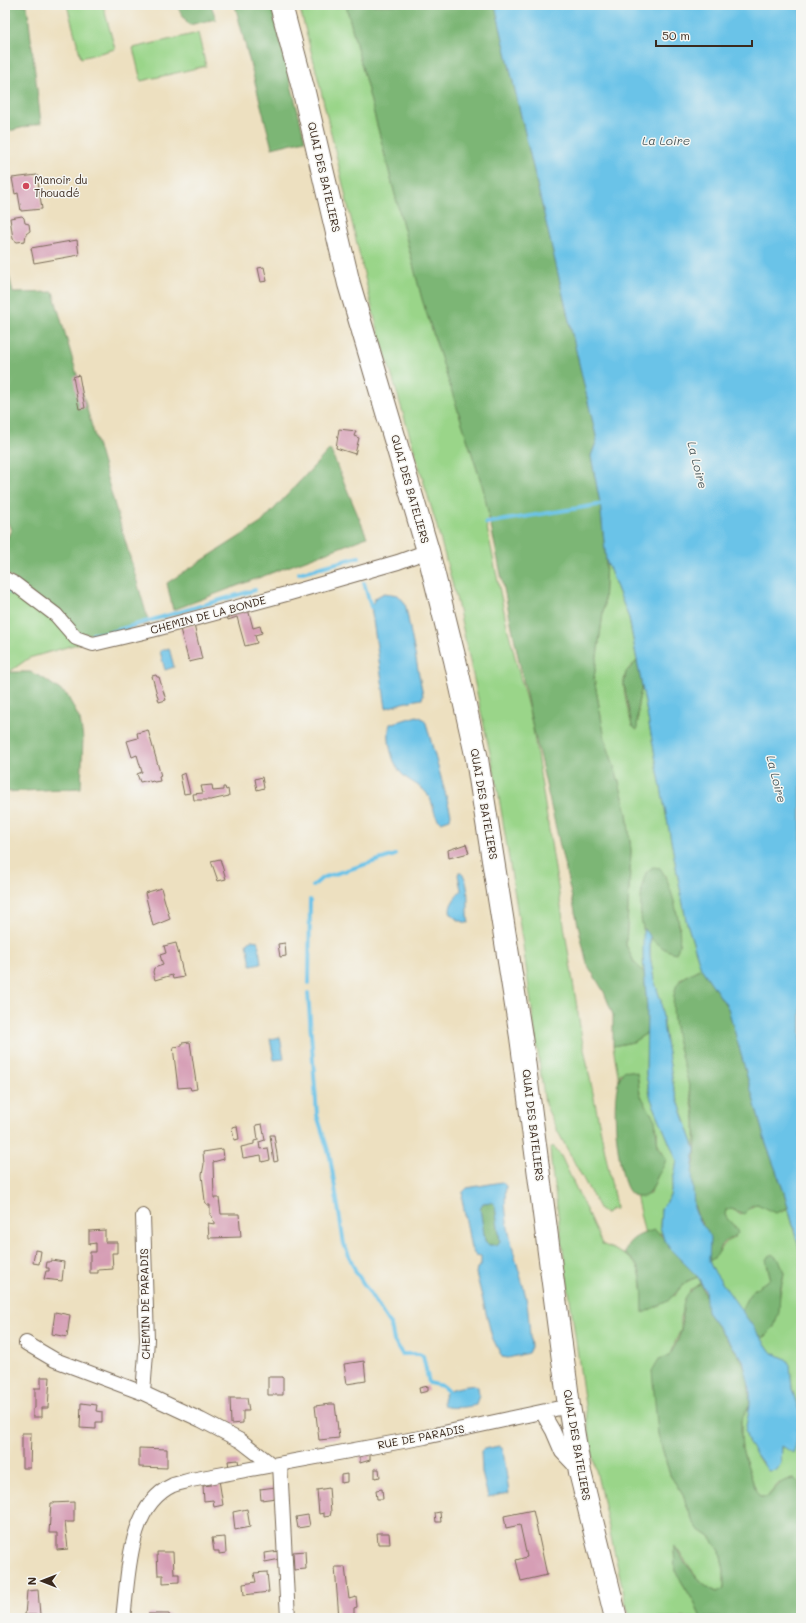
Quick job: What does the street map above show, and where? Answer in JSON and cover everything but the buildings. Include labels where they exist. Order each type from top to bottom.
[{"type":"main road","name":"QUAI DES BATELIERS","points":[[281,5],[305,95],[349,284],[428,551],[462,690],[477,759],[526,1068],[569,1406],[580,1472],[616,1618]]},
{"type":"street","name":"CHEMIN DE LA BONDE","points":[[5,579],[15,584],[56,615],[76,638],[93,644],[159,628],[398,562],[428,551]]},
{"type":"street","name":"CHEMIN DE PARADIS","points":[[143,1216],[148,1340],[143,1393]]},
{"type":"street","points":[[26,1343],[55,1360],[143,1393],[202,1420],[241,1440],[276,1464],[288,1618]]},
{"type":"street","name":"RUE DE PARADIS","points":[[123,1618],[133,1541],[147,1509],[157,1497],[174,1485],[569,1406]]},
{"type":"street","points":[[542,1412],[553,1431],[562,1452],[580,1472]]},
{"type":"green space","points":[[5,5],[27,5],[41,123],[5,132]]},
{"type":"green space","points":[[67,5],[103,5],[115,49],[81,58]]},
{"type":"green space","points":[[176,5],[211,5],[216,19],[189,25]]},
{"type":"green space","points":[[235,5],[271,5],[305,140],[272,148]]},
{"type":"green space","points":[[299,5],[346,5],[422,299],[483,488],[489,514],[486,523],[507,626],[532,723],[582,1039],[615,1201],[616,1209],[610,1209],[606,1214],[600,1210],[557,1130],[545,1104],[523,945],[497,785],[456,597],[436,523],[374,316],[317,74]]},
{"type":"green space","points":[[346,5],[495,5],[597,440],[591,456],[600,503],[606,560],[604,606],[594,678],[605,739],[627,813],[631,851],[626,945],[634,962],[644,972],[647,1007],[647,1033],[633,1042],[613,1046],[613,1015],[604,992],[587,964],[532,723],[483,488],[422,299]]},
{"type":"green space","points":[[198,33],[206,66],[141,81],[133,48]]},
{"type":"green space","points":[[5,258],[13,293],[53,292],[149,623],[101,636],[79,633],[5,572],[5,543],[11,530],[5,516]]},
{"type":"green space","points":[[330,449],[367,537],[173,610],[167,583],[261,523]]},
{"type":"green space","points":[[606,560],[629,618],[637,661],[628,669],[624,678],[624,692],[627,707],[632,726],[638,722],[638,703],[642,686],[686,920],[701,968],[680,979],[687,1076],[695,1120],[695,1149],[674,1089],[664,1030],[661,1001],[654,980],[650,956],[650,936],[657,943],[680,927],[666,875],[642,885],[644,972],[634,962],[626,945],[631,851],[627,813],[605,739],[594,678],[604,606]]},
{"type":"green space","points":[[5,579],[84,642],[29,658],[9,672],[5,672]]},
{"type":"green space","points":[[637,661],[642,686],[638,703],[637,730],[632,726],[624,684],[626,672]]},
{"type":"green space","points":[[5,672],[30,672],[43,678],[67,695],[80,720],[83,738],[81,788],[5,792]]},
{"type":"green space","points":[[653,867],[660,868],[669,885],[673,897],[680,935],[679,946],[676,953],[667,950],[654,941],[644,929],[642,924],[641,901],[644,878],[646,873]]},
{"type":"green space","points":[[701,968],[728,1008],[766,1144],[784,1192],[788,1208],[776,1213],[757,1204],[751,1206],[744,1214],[732,1209],[726,1210],[725,1215],[738,1233],[725,1242],[717,1255],[709,1261],[707,1230],[702,1224],[696,1211],[693,1196],[692,1169],[695,1160],[696,1148],[695,1118],[693,1103],[680,1053],[674,1020],[673,1004],[675,990],[679,982],[685,976]]},
{"type":"green space","points":[[647,1033],[646,1075],[651,1099],[677,1161],[670,1196],[661,1209],[660,1227],[663,1236],[660,1233],[649,1232],[645,1235],[636,1195],[639,1197],[650,1194],[658,1175],[663,1152],[658,1145],[656,1126],[644,1103],[638,1085],[638,1078],[620,1073],[619,1081],[613,1046],[633,1042]]},
{"type":"green space","points":[[625,1070],[637,1073],[640,1094],[655,1120],[658,1147],[666,1158],[652,1189],[649,1193],[640,1197],[631,1194],[625,1183],[617,1142],[615,1106],[616,1091],[620,1078]]},
{"type":"green space","points":[[553,1146],[561,1156],[602,1244],[631,1259],[638,1270],[642,1288],[675,1296],[681,1286],[690,1280],[698,1277],[701,1283],[690,1290],[681,1317],[681,1329],[669,1356],[659,1359],[656,1403],[658,1434],[670,1475],[683,1495],[692,1520],[698,1529],[710,1537],[720,1551],[724,1570],[724,1589],[717,1592],[704,1584],[698,1578],[674,1546],[675,1571],[694,1602],[701,1618],[631,1618],[627,1608],[591,1448],[552,1171],[550,1149]]},
{"type":"green space","points":[[492,1202],[495,1206],[500,1242],[497,1245],[489,1245],[485,1241],[480,1208],[483,1203]]},
{"type":"green space","points":[[757,1204],[782,1212],[788,1208],[801,1255],[801,1490],[800,1484],[779,1483],[767,1497],[760,1497],[756,1491],[742,1449],[741,1420],[750,1405],[747,1424],[749,1442],[762,1464],[781,1463],[782,1446],[788,1449],[796,1445],[800,1414],[792,1389],[790,1365],[786,1359],[771,1352],[762,1339],[774,1327],[784,1273],[767,1265],[770,1276],[769,1281],[751,1293],[741,1311],[713,1270],[709,1261],[716,1255],[726,1242],[734,1238],[736,1227],[729,1222],[725,1215],[726,1210],[732,1209],[740,1214]]},
{"type":"green space","points":[[654,1230],[698,1277],[687,1281],[668,1301],[643,1313],[642,1280],[640,1272],[632,1259],[625,1255],[626,1249],[631,1241],[644,1233]]},
{"type":"green space","points":[[772,1254],[780,1261],[784,1273],[780,1291],[779,1312],[774,1327],[762,1339],[741,1311],[751,1292],[769,1280],[770,1276],[766,1259]]},
{"type":"green space","points":[[701,1283],[707,1302],[707,1312],[742,1360],[748,1377],[750,1405],[741,1420],[741,1435],[742,1449],[756,1491],[760,1497],[767,1497],[781,1482],[795,1479],[800,1484],[801,1618],[701,1618],[694,1602],[675,1571],[674,1546],[699,1579],[717,1592],[724,1588],[724,1570],[720,1551],[710,1537],[698,1529],[692,1520],[683,1495],[670,1475],[658,1434],[652,1371],[659,1359],[669,1356],[673,1350],[681,1330],[685,1299],[693,1289]]},
{"type":"water","name":"La Loire","points":[[495,5],[801,5],[801,1255],[784,1192],[766,1144],[728,1008],[701,968],[686,920],[629,618],[606,560],[600,503],[591,456],[597,440]]},
{"type":"water","points":[[384,593],[398,595],[405,603],[423,695],[422,699],[386,708],[371,607],[375,598]]},
{"type":"water","points":[[169,648],[174,667],[165,670],[160,651]]},
{"type":"water","points":[[417,716],[422,718],[426,723],[451,814],[450,819],[441,822],[436,817],[428,795],[423,789],[400,772],[391,752],[389,737],[390,724]]},
{"type":"water","points":[[459,872],[466,880],[469,923],[457,919],[450,912],[453,901],[461,890],[458,875]]},
{"type":"water","points":[[643,929],[650,936],[650,956],[654,980],[661,1001],[664,1030],[674,1089],[695,1149],[692,1172],[694,1208],[700,1223],[707,1230],[710,1238],[709,1261],[713,1270],[771,1352],[786,1359],[790,1365],[792,1389],[800,1414],[796,1445],[793,1453],[782,1446],[781,1463],[777,1470],[768,1471],[749,1444],[745,1431],[750,1405],[750,1390],[743,1360],[707,1312],[705,1290],[698,1277],[670,1249],[664,1240],[660,1227],[661,1209],[670,1196],[677,1161],[651,1099],[646,1075],[647,1007],[643,958]]},
{"type":"water","points":[[251,940],[258,941],[261,963],[251,965],[247,943]]},
{"type":"water","points":[[280,1037],[284,1059],[274,1060],[270,1039]]},
{"type":"water","points":[[502,1182],[506,1186],[506,1212],[510,1238],[526,1296],[528,1310],[531,1347],[528,1353],[508,1358],[502,1357],[492,1337],[476,1273],[477,1268],[481,1265],[481,1256],[475,1255],[471,1248],[462,1199],[463,1192],[467,1188]],"holes":[[[492,1202],[495,1206],[500,1241],[497,1245],[489,1245],[485,1241],[480,1208],[483,1203]]]},
{"type":"water","points":[[475,1385],[478,1387],[479,1395],[476,1405],[455,1408],[444,1406],[443,1400],[448,1392],[453,1389]]},
{"type":"water","points":[[499,1446],[503,1449],[509,1493],[488,1497],[482,1473],[481,1451]]},
{"type":"waterway","points":[[486,523],[604,504]]},
{"type":"waterway","points":[[299,573],[359,557]]},
{"type":"waterway","points":[[364,583],[371,607]]},
{"type":"waterway","points":[[5,589],[22,598]]},
{"type":"waterway","points":[[93,634],[107,633],[255,590]]},
{"type":"waterway","points":[[313,886],[322,878],[395,855]]},
{"type":"waterway","points":[[309,983],[310,900]]},
{"type":"waterway","points":[[308,993],[317,1115],[330,1157],[344,1244],[356,1272],[391,1326],[394,1341],[402,1354],[419,1354],[423,1356],[429,1383],[442,1386],[451,1394]]},
{"type":"place","name":"Manoir du Thouadé","points":[[26,186]]}]
